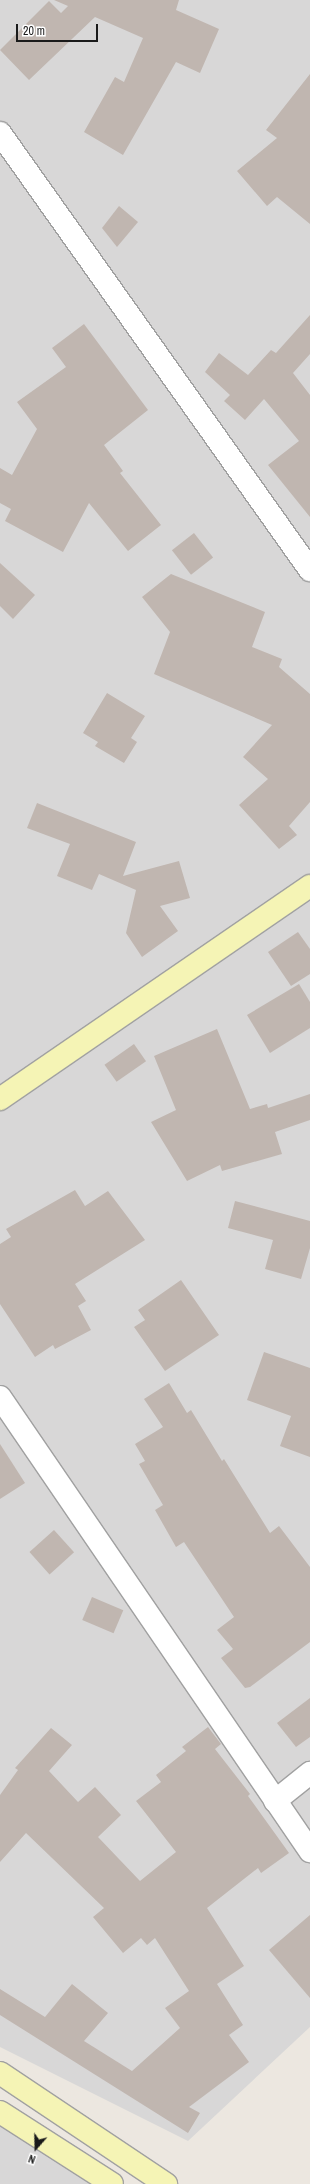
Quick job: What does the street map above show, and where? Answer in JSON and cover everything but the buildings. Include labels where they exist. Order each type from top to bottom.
[{"type":"street","points":[[0,133],[310,570]]},
{"type":"street","points":[[0,1099],[310,886]]},
{"type":"street","points":[[0,1397],[310,1851]]},
{"type":"street","points":[[275,1801],[310,1773]]},
{"type":"street","points":[[0,2073],[166,2184]]},
{"type":"street","points":[[0,2112],[112,2184]]},
{"type":"shaded area","points":[[0,0],[310,0],[310,2027],[188,2141],[0,2047]]},
{"type":"shaded area","points":[[0,2120],[98,2184],[0,2184]]}]
